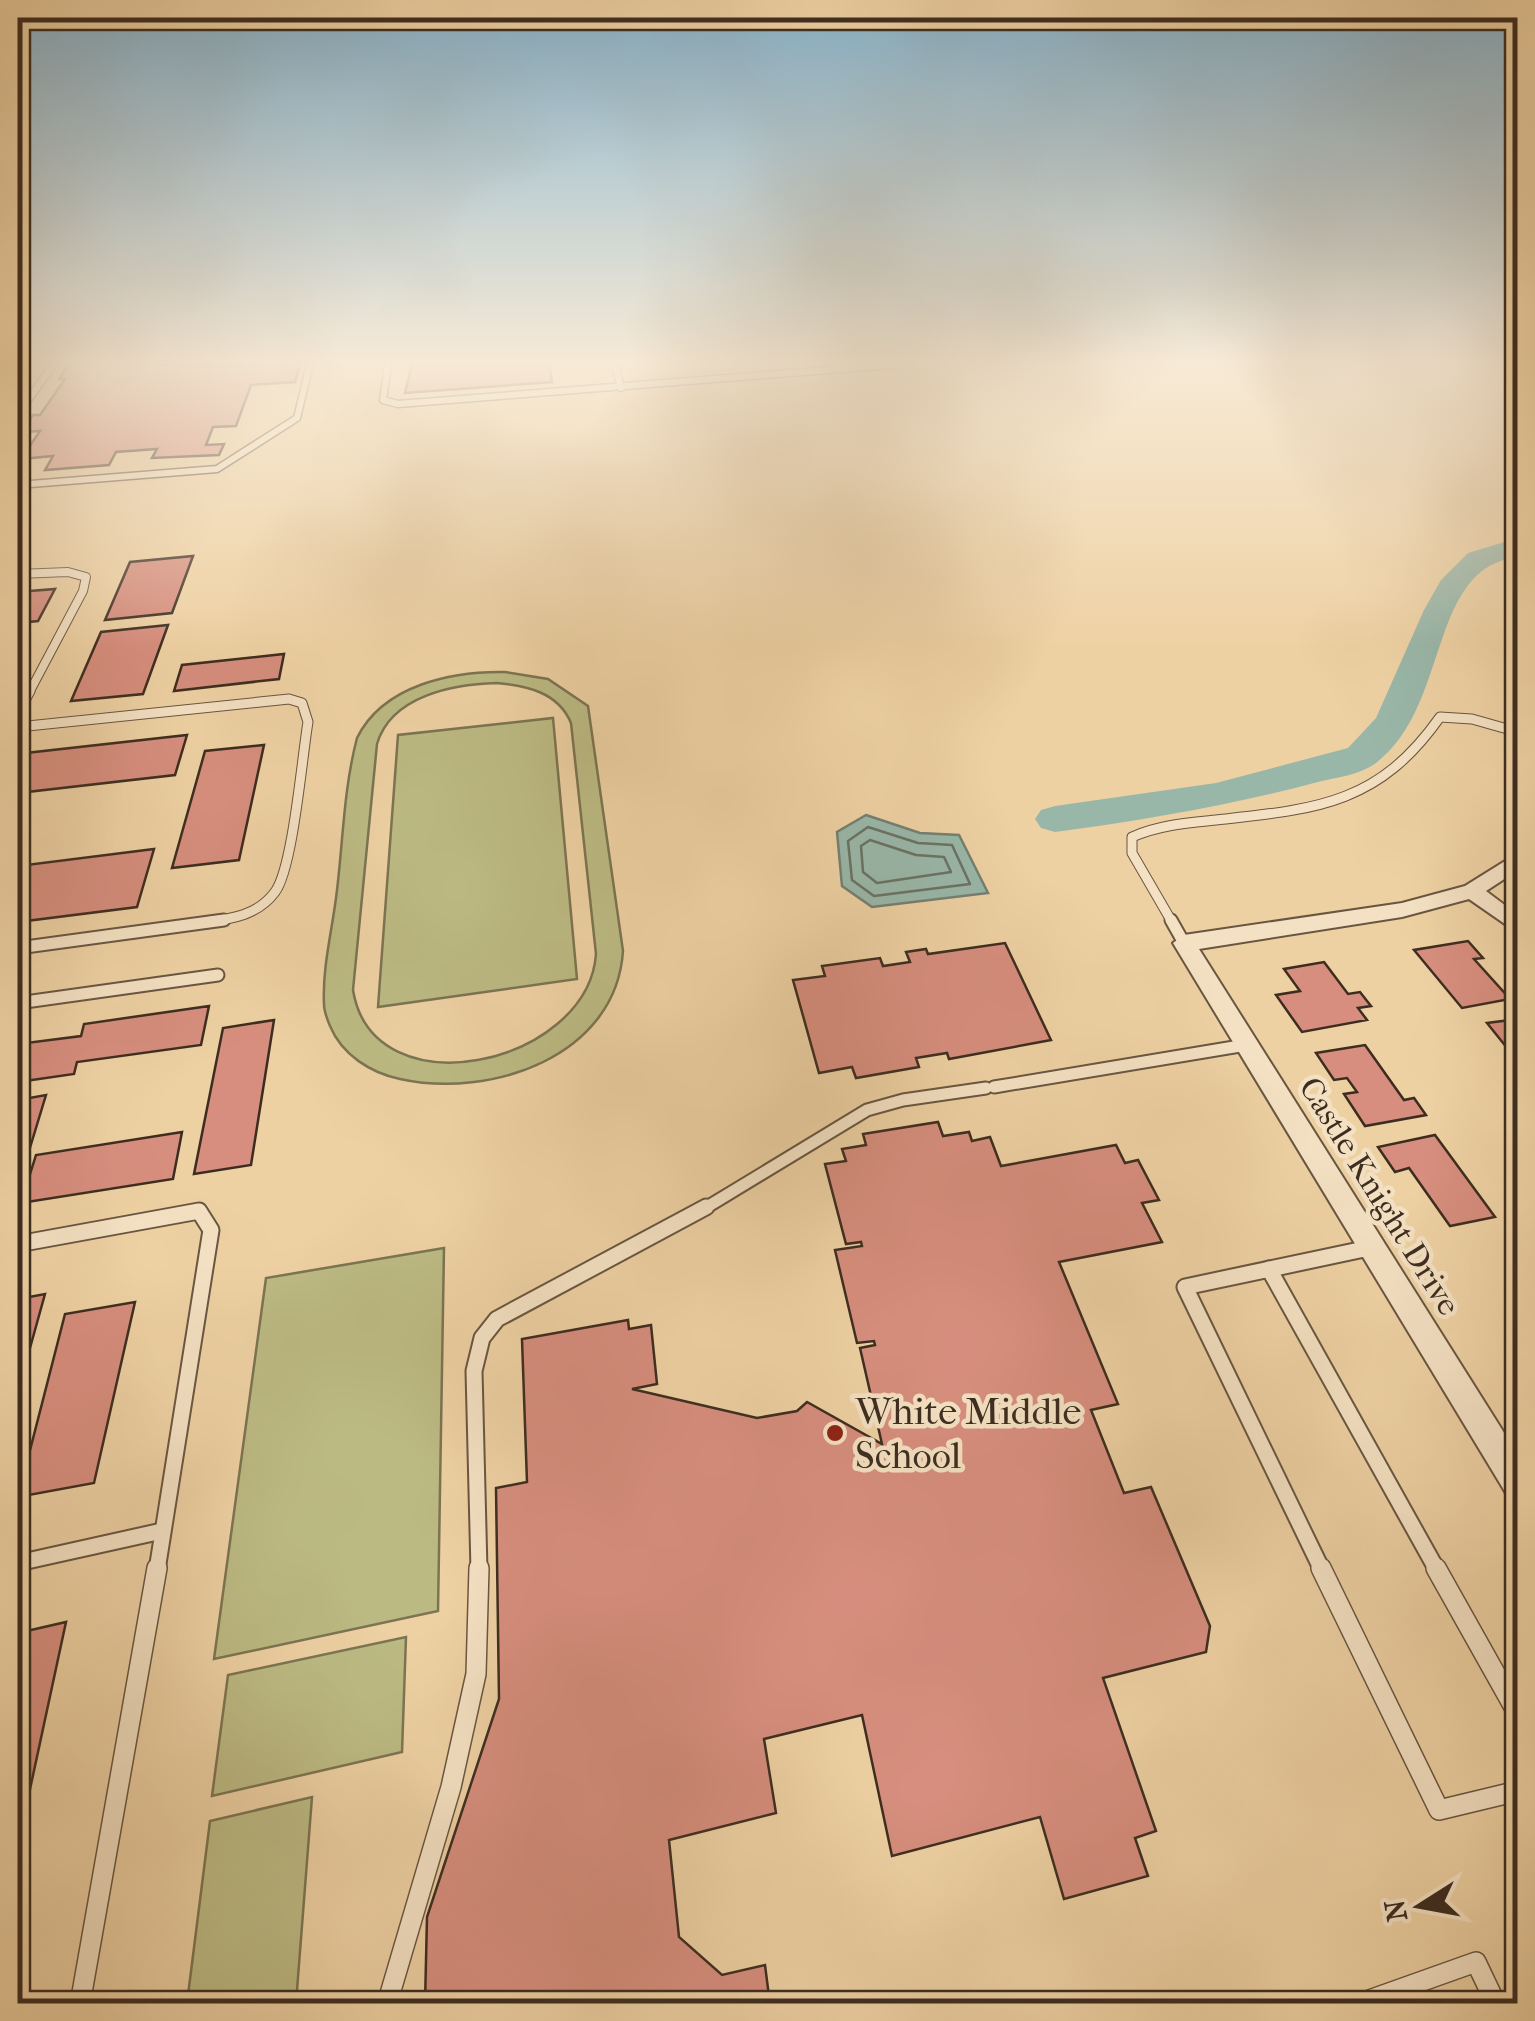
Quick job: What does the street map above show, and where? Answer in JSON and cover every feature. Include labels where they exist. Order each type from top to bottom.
[{"type":"street","points":[[1184,943],[1353,920],[1472,891],[1518,860]]},
{"type":"street","points":[[1472,891],[1518,926]]},
{"type":"street","name":"Castle Knight Drive","points":[[1184,943],[1518,1484]]},
{"type":"lane","points":[[18,485],[217,468],[232,458]]},
{"type":"lane","points":[[18,574],[68,572],[86,577],[18,713]]},
{"type":"lane","points":[[18,727],[290,699],[302,703],[308,722],[285,866],[276,891],[244,917],[18,948]]},
{"type":"lane","points":[[1184,943],[1132,853],[1132,837],[1185,824],[1306,808],[1350,798],[1404,766],[1426,742],[1440,716],[1472,719],[1518,732]]},
{"type":"lane","points":[[18,1003],[218,974]]},
{"type":"lane","points":[[387,2004],[451,1788],[476,1674],[480,1553],[474,1372],[482,1338],[498,1319],[700,1212],[867,1110],[903,1100],[1246,1045]]},
{"type":"lane","points":[[18,1244],[199,1211],[211,1230],[80,2004]]},
{"type":"lane","points":[[1369,1248],[1185,1287],[1439,1810],[1518,1790]]},
{"type":"lane","points":[[1270,1269],[1518,1714]]},
{"type":"lane","points":[[18,1563],[162,1531]]},
{"type":"lane","points":[[1358,2004],[1476,1962],[1496,2004]]},
{"type":"shaded area","points":[[484,672],[548,679],[588,706],[623,951],[615,988],[598,1019],[573,1043],[543,1062],[508,1075],[472,1082],[435,1084],[400,1079],[368,1067],[350,1054],[335,1036],[325,1010],[326,961],[353,757],[357,738],[384,705],[442,678]],"holes":[[[497,683],[540,692],[558,704],[571,723],[596,954],[584,992],[557,1024],[521,1047],[479,1060],[437,1062],[398,1052],[369,1028],[353,990],[377,744],[395,714],[410,704],[443,690]]]},
{"type":"shaded area","points":[[553,718],[577,979],[378,1007],[398,735]]},
{"type":"shaded area","points":[[444,1248],[438,1611],[214,1659],[266,1278]]},
{"type":"shaded area","points":[[406,1637],[402,1752],[212,1796],[228,1675]]},
{"type":"shaded area","points":[[312,1797],[296,2003],[187,2003],[210,1821]]},
{"type":"water","points":[[866,815],[920,833],[959,835],[988,893],[872,907],[842,886],[837,832]]},
{"type":"building","points":[[52,458],[113,458],[109,465],[45,470]]},
{"type":"building","points":[[193,556],[172,613],[105,620],[130,562]]},
{"type":"building","points":[[55,589],[38,621],[18,623],[18,592]]},
{"type":"building","points":[[168,625],[143,694],[71,701],[101,632]]},
{"type":"building","points":[[284,654],[279,679],[174,691],[182,665]]},
{"type":"building","points":[[187,735],[175,775],[18,793],[18,772],[26,753]]},
{"type":"building","points":[[264,745],[239,860],[172,868],[205,751]]},
{"type":"building","points":[[154,849],[137,907],[18,922],[18,866]]},
{"type":"building","points":[[1468,941],[1483,958],[1474,959],[1510,999],[1462,1008],[1414,950]]},
{"type":"building","points":[[1005,943],[1051,1040],[949,1059],[947,1053],[916,1058],[919,1067],[856,1078],[852,1067],[819,1073],[793,980],[825,976],[822,966],[880,958],[883,966],[910,962],[906,952],[926,949],[928,954]]},
{"type":"building","points":[[1324,962],[1348,994],[1360,992],[1371,1006],[1358,1008],[1367,1020],[1302,1032],[1276,995],[1300,991],[1284,969]]},
{"type":"building","points":[[209,1006],[201,1045],[77,1062],[74,1074],[18,1082],[18,1044],[81,1036],[84,1024]]},
{"type":"building","points":[[1518,1019],[1518,1059],[1516,1059],[1487,1023]]},
{"type":"building","points":[[274,1020],[251,1165],[194,1174],[223,1028]]},
{"type":"building","points":[[1365,1045],[1404,1100],[1414,1098],[1426,1115],[1365,1126],[1344,1094],[1357,1092],[1347,1078],[1334,1080],[1316,1053]]},
{"type":"building","points":[[46,1095],[29,1151],[18,1153],[18,1100]]},
{"type":"building","points":[[938,1122],[943,1136],[969,1132],[972,1141],[990,1137],[1001,1166],[1116,1145],[1125,1163],[1138,1160],[1159,1200],[1142,1203],[1162,1242],[1059,1262],[1118,1404],[1091,1410],[1124,1493],[1151,1487],[1210,1626],[1206,1652],[1103,1678],[1156,1831],[1135,1838],[1148,1876],[1064,1899],[1040,1817],[892,1856],[862,1715],[764,1739],[776,1813],[669,1840],[679,1937],[722,1975],[765,1965],[770,2004],[425,2004],[427,1917],[499,1699],[496,1488],[527,1482],[522,1339],[628,1320],[629,1329],[651,1325],[657,1384],[632,1389],[757,1418],[797,1411],[807,1402],[882,1444],[860,1348],[875,1345],[874,1341],[857,1343],[835,1250],[862,1246],[861,1242],[846,1244],[825,1164],[846,1161],[842,1149],[866,1145],[863,1134]]},
{"type":"building","points":[[182,1132],[173,1179],[21,1203],[36,1155]]},
{"type":"building","points":[[1435,1135],[1495,1217],[1450,1226],[1409,1168],[1395,1172],[1378,1147]]},
{"type":"building","points":[[45,1294],[25,1366],[18,1367],[18,1299]]},
{"type":"building","points":[[135,1302],[94,1483],[18,1497],[65,1314]]},
{"type":"building","points":[[66,1622],[18,1845],[18,1633]]},
{"type":"waterway","points":[[1055,819],[1247,789],[1361,756],[1379,741],[1394,719],[1452,586],[1473,563],[1518,547]]},
{"type":"place","name":"White Middle School","points":[[835,1433]]}]
